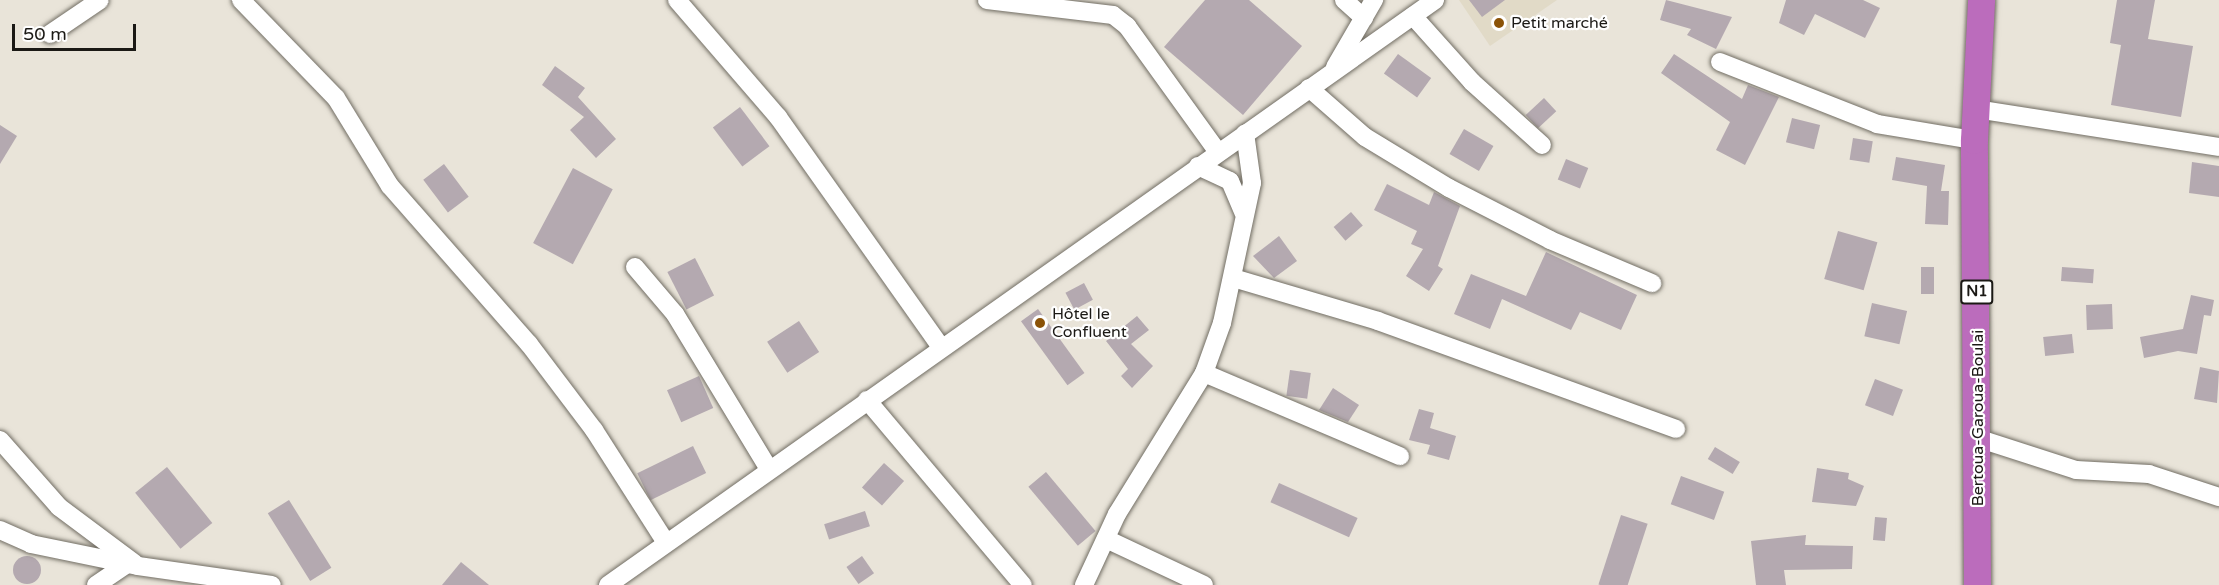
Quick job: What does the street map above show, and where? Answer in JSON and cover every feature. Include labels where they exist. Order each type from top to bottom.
[{"type":"highway","name":"Bertoua-Garoua-Boulai","points":[[1977,585],[1980,439],[1974,140],[1981,0]]},
{"type":"street","points":[[51,34],[100,0]]},
{"type":"street","points":[[242,0],[336,98],[390,186],[530,344],[594,430],[665,541]]},
{"type":"street","points":[[677,0],[778,117],[941,347]]},
{"type":"street","points":[[987,0],[1113,15],[1127,26],[1218,152]]},
{"type":"street","points":[[1344,0],[1364,18]]},
{"type":"street","points":[[1333,72],[1374,0]]},
{"type":"street","points":[[609,585],[665,541],[1435,0]]},
{"type":"street","points":[[1413,16],[1472,82],[1542,145]]},
{"type":"street","points":[[1720,62],[1877,124],[1974,140]]},
{"type":"street","points":[[1309,88],[1365,137],[1449,188],[1550,240],[1652,283]]},
{"type":"street","points":[[1976,109],[2219,147]]},
{"type":"street","points":[[1084,585],[1106,539],[1204,373],[1233,278],[1252,183],[1245,133]]},
{"type":"street","points":[[1198,166],[1230,181],[1244,214]]},
{"type":"street","points":[[635,267],[675,314],[769,469]]},
{"type":"street","points":[[1233,278],[1378,321],[1676,429]]},
{"type":"street","points":[[1204,373],[1400,456]]},
{"type":"street","points":[[867,400],[1023,585]]},
{"type":"street","points":[[1980,439],[2076,470],[2149,474],[2219,497]]},
{"type":"street","points":[[0,440],[58,507],[133,565]]},
{"type":"street","points":[[0,530],[31,544],[133,565],[207,579],[272,585]]},
{"type":"street","points":[[1106,539],[1204,585]]},
{"type":"street","points":[[96,585],[133,565]]},
{"type":"shaded area","name":"Petit marché","points":[[1459,0],[1557,0],[1490,46]]},
{"type":"building","points":[[1205,0],[1249,0],[1302,46],[1243,115],[1164,47]]},
{"type":"building","points":[[1469,0],[1505,0],[1482,17]]},
{"type":"building","points":[[1666,0],[1732,17],[1716,49],[1687,35],[1691,29],[1660,20]]},
{"type":"building","points":[[1786,0],[1863,0],[1880,8],[1865,38],[1815,14],[1804,35],[1779,23]]},
{"type":"building","points":[[2117,0],[2155,0],[2148,39],[2193,46],[2181,117],[2111,105],[2121,45],[2110,43]]},
{"type":"building","points":[[1398,54],[1431,78],[1417,98],[1384,73]]},
{"type":"building","points":[[1674,54],[1742,99],[1748,85],[1779,97],[1745,165],[1716,150],[1730,122],[1661,73]]},
{"type":"building","points":[[555,66],[585,88],[578,97],[616,139],[596,158],[570,130],[584,117],[542,85]]},
{"type":"building","points":[[1544,98],[1556,111],[1538,128],[1526,115]]},
{"type":"building","points":[[740,107],[769,146],[742,167],[713,127]]},
{"type":"building","points":[[1792,118],[1820,125],[1814,149],[1786,142]]},
{"type":"building","points":[[0,125],[17,136],[0,164]]},
{"type":"building","points":[[1464,129],[1493,146],[1479,171],[1450,154]]},
{"type":"building","points":[[1853,138],[1873,141],[1869,163],[1850,160]]},
{"type":"building","points":[[1896,157],[1945,165],[1941,191],[1949,191],[1948,225],[1925,224],[1927,186],[1892,180]]},
{"type":"building","points":[[1566,159],[1588,168],[1580,188],[1558,179]]},
{"type":"building","points":[[2192,162],[2219,166],[2219,197],[2189,193]]},
{"type":"building","points":[[444,164],[469,197],[448,212],[423,180]]},
{"type":"building","points":[[573,168],[613,189],[573,264],[533,243]]},
{"type":"building","points":[[1387,184],[1429,205],[1434,192],[1460,206],[1438,266],[1443,269],[1429,291],[1406,276],[1423,249],[1411,244],[1417,231],[1374,210]]},
{"type":"building","points":[[1351,212],[1363,226],[1345,241],[1334,227]]},
{"type":"building","points":[[1838,231],[1877,242],[1864,290],[1824,279]]},
{"type":"building","points":[[1279,236],[1297,261],[1274,278],[1253,256]]},
{"type":"building","points":[[1546,252],[1637,295],[1621,330],[1580,312],[1571,330],[1502,299],[1490,329],[1454,314],[1471,274],[1526,296]]},
{"type":"building","points":[[695,258],[714,295],[686,309],[667,272]]},
{"type":"building","points":[[1921,267],[1934,267],[1934,294],[1921,294]]},
{"type":"building","points":[[2062,267],[2094,269],[2093,283],[2061,281]]},
{"type":"building","points":[[1084,283],[1093,300],[1074,310],[1065,293]]},
{"type":"building","points":[[2191,295],[2214,300],[2211,316],[2204,315],[2197,354],[2178,351],[2144,358],[2140,337],[2183,329]]},
{"type":"building","points":[[1872,303],[1907,311],[1899,344],[1864,336]]},
{"type":"building","points":[[2112,304],[2113,329],[2087,330],[2086,305]]},
{"type":"building","points":[[1038,309],[1084,373],[1067,385],[1021,321]]},
{"type":"building","points":[[1137,316],[1149,330],[1131,344],[1153,366],[1132,388],[1121,376],[1128,369],[1106,341]]},
{"type":"building","points":[[799,321],[819,352],[787,373],[767,342]]},
{"type":"building","points":[[2072,334],[2074,353],[2045,356],[2043,337]]},
{"type":"building","points":[[2200,367],[2219,371],[2217,403],[2194,399]]},
{"type":"building","points":[[1290,370],[1311,373],[1307,399],[1286,396]]},
{"type":"building","points":[[699,376],[713,408],[681,422],[667,390]]},
{"type":"building","points":[[1875,379],[1903,390],[1893,416],[1865,405]]},
{"type":"building","points":[[1333,388],[1359,405],[1348,422],[1319,410]]},
{"type":"building","points":[[1419,409],[1434,413],[1430,428],[1456,436],[1449,460],[1427,454],[1430,445],[1409,440]]},
{"type":"building","points":[[693,446],[706,473],[650,500],[637,473]]},
{"type":"building","points":[[1715,447],[1740,462],[1733,474],[1708,459]]},
{"type":"building","points":[[884,463],[904,481],[882,506],[862,488]]},
{"type":"building","points":[[167,467],[212,523],[180,549],[135,493]]},
{"type":"building","points":[[1817,468],[1849,473],[1848,479],[1864,486],[1856,506],[1812,502]]},
{"type":"building","points":[[1046,472],[1095,531],[1078,546],[1028,487]]},
{"type":"building","points":[[1681,476],[1724,492],[1714,520],[1671,504]]},
{"type":"building","points":[[1279,483],[1358,518],[1349,537],[1270,502]]},
{"type":"building","points":[[289,500],[331,568],[310,581],[268,513]]},
{"type":"building","points":[[865,511],[870,526],[829,540],[824,524]]},
{"type":"building","points":[[1621,515],[1648,524],[1628,585],[1598,584]]},
{"type":"building","points":[[1875,517],[1887,518],[1885,541],[1873,540]]},
{"type":"building","points":[[1806,535],[1805,545],[1853,546],[1852,569],[1784,570],[1786,585],[1756,585],[1751,541]]},
{"type":"building","points":[[27,556],[37,560],[41,570],[37,580],[27,584],[17,580],[13,570],[17,560]]},
{"type":"building","points":[[862,556],[874,573],[858,584],[846,567]]},
{"type":"building","points":[[461,562],[489,585],[442,585]]},
{"type":"place","name":"Petit marché","points":[[1499,23]]},
{"type":"place","name":"Hôtel le Confluent","points":[[1040,323]]}]
